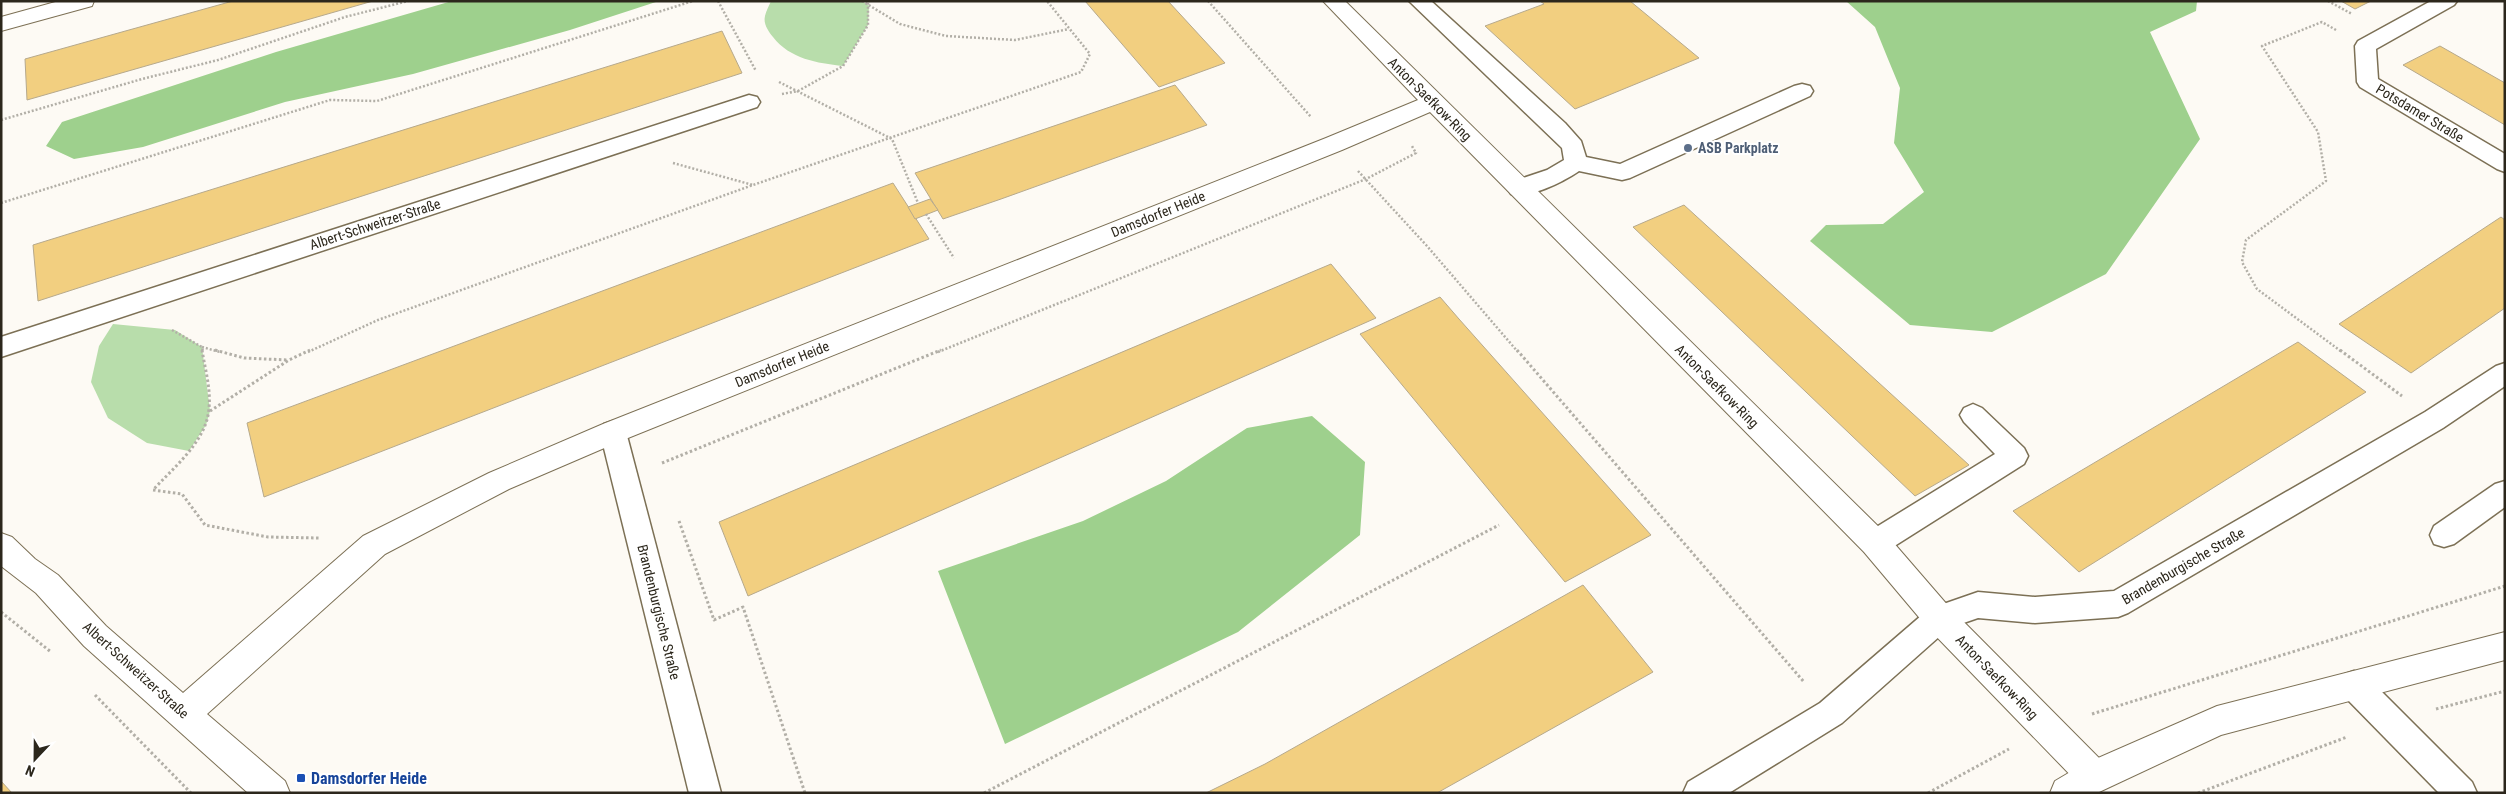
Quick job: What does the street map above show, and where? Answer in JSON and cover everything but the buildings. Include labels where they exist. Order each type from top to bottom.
[{"type":"street","points":[[1,24],[84,1]]},
{"type":"street","name":"Anton-Saefkow-Ring","points":[[1332,1],[1875,544],[1939,618],[2094,776]]},
{"type":"street","name":"Damsdorfer Heide","points":[[183,714],[328,584],[374,546],[500,482],[613,432],[1334,144],[1433,102]]},
{"type":"street","name":"Albert-Schweitzer-Straße","points":[[1,546],[24,568],[47,584],[95,636],[273,793]]},
{"type":"street","points":[[2067,793],[2094,776],[2217,721],[2505,646]]},
{"type":"lane","points":[[1419,1],[1557,128],[1572,146],[1576,163]]},
{"type":"lane","points":[[2365,46],[2447,1]]},
{"type":"lane","name":"Potsdamer Straße","points":[[2365,46],[2368,82],[2505,164]]},
{"type":"lane","points":[[1519,188],[1554,176],[1576,163],[1622,172],[1802,92]]},
{"type":"lane","name":"Albert-Schweitzer-Straße","points":[[1,347],[749,102]]},
{"type":"lane","name":"Brandenburgische Straße","points":[[1699,793],[1831,713],[1939,618],[1978,605],[2035,610],[2118,604],[2434,420],[2505,373]]},
{"type":"lane","points":[[1875,544],[2014,456],[1973,415]]},
{"type":"lane","name":"Brandenburgische Straße","points":[[613,432],[705,793]]},
{"type":"lane","points":[[2444,535],[2505,492]]},
{"type":"lane","points":[[2354,685],[2460,793]]},
{"type":"path","points":[[1,120],[142,79],[218,60],[346,17],[408,1]]},
{"type":"path","points":[[1,203],[330,100],[377,101],[693,1]]},
{"type":"path","points":[[718,1],[757,73]]},
{"type":"path","points":[[862,1],[900,24],[946,36],[1015,40],[1069,29]]},
{"type":"path","points":[[749,102],[798,91],[843,66],[868,25],[868,1]]},
{"type":"path","points":[[210,411],[289,360],[378,320],[753,185],[892,139],[1082,72],[1090,54],[1047,1]]},
{"type":"path","points":[[1208,1],[1427,246],[1831,713]]},
{"type":"path","points":[[2365,46],[2322,22],[2262,46],[2318,132],[2326,181],[2280,217],[2246,240],[2242,262],[2257,289],[2434,420]]},
{"type":"path","points":[[774,80],[892,139],[918,203]]},
{"type":"path","points":[[626,478],[1366,179],[1416,153],[1396,118]]},
{"type":"path","points":[[627,143],[657,159],[753,185]]},
{"type":"path","points":[[926,214],[974,288]]},
{"type":"path","points":[[165,329],[175,330],[202,347],[244,358],[289,360]]},
{"type":"path","points":[[202,347],[210,411],[206,425],[189,451],[153,490],[182,494],[205,525],[268,537],[323,539],[374,546]]},
{"type":"path","points":[[678,519],[714,620],[743,608],[805,793]]},
{"type":"path","points":[[984,793],[1499,525]]},
{"type":"path","points":[[1928,793],[2047,729],[2505,586]]},
{"type":"path","points":[[1,612],[57,657]]},
{"type":"path","points":[[91,690],[191,793]]},
{"type":"green space","points":[[452,1],[659,1],[570,30],[413,74],[285,102],[143,147],[74,159],[46,146],[62,122],[276,52]]},
{"type":"green space","points":[[771,1],[862,1],[869,6],[868,25],[843,66],[805,59],[787,50],[769,32],[765,19]]},
{"type":"green space","points":[[1846,1],[2197,1],[2196,11],[2150,32],[2200,139],[2106,274],[1992,332],[1910,325],[1810,241],[1826,225],[1883,224],[1924,192],[1894,143],[1900,88],[1875,27]]},
{"type":"green space","points":[[113,324],[175,330],[202,347],[210,411],[206,425],[189,451],[147,443],[108,418],[91,382],[99,346]]},
{"type":"green space","points":[[1312,416],[1365,462],[1360,535],[1238,632],[1005,744],[938,571],[1083,521],[1166,481],[1247,428]]},
{"type":"place","name":"ASB Parkplatz","points":[[1688,148]]},
{"type":"place","name":"Damsdorfer Heide","points":[[301,778]]}]
